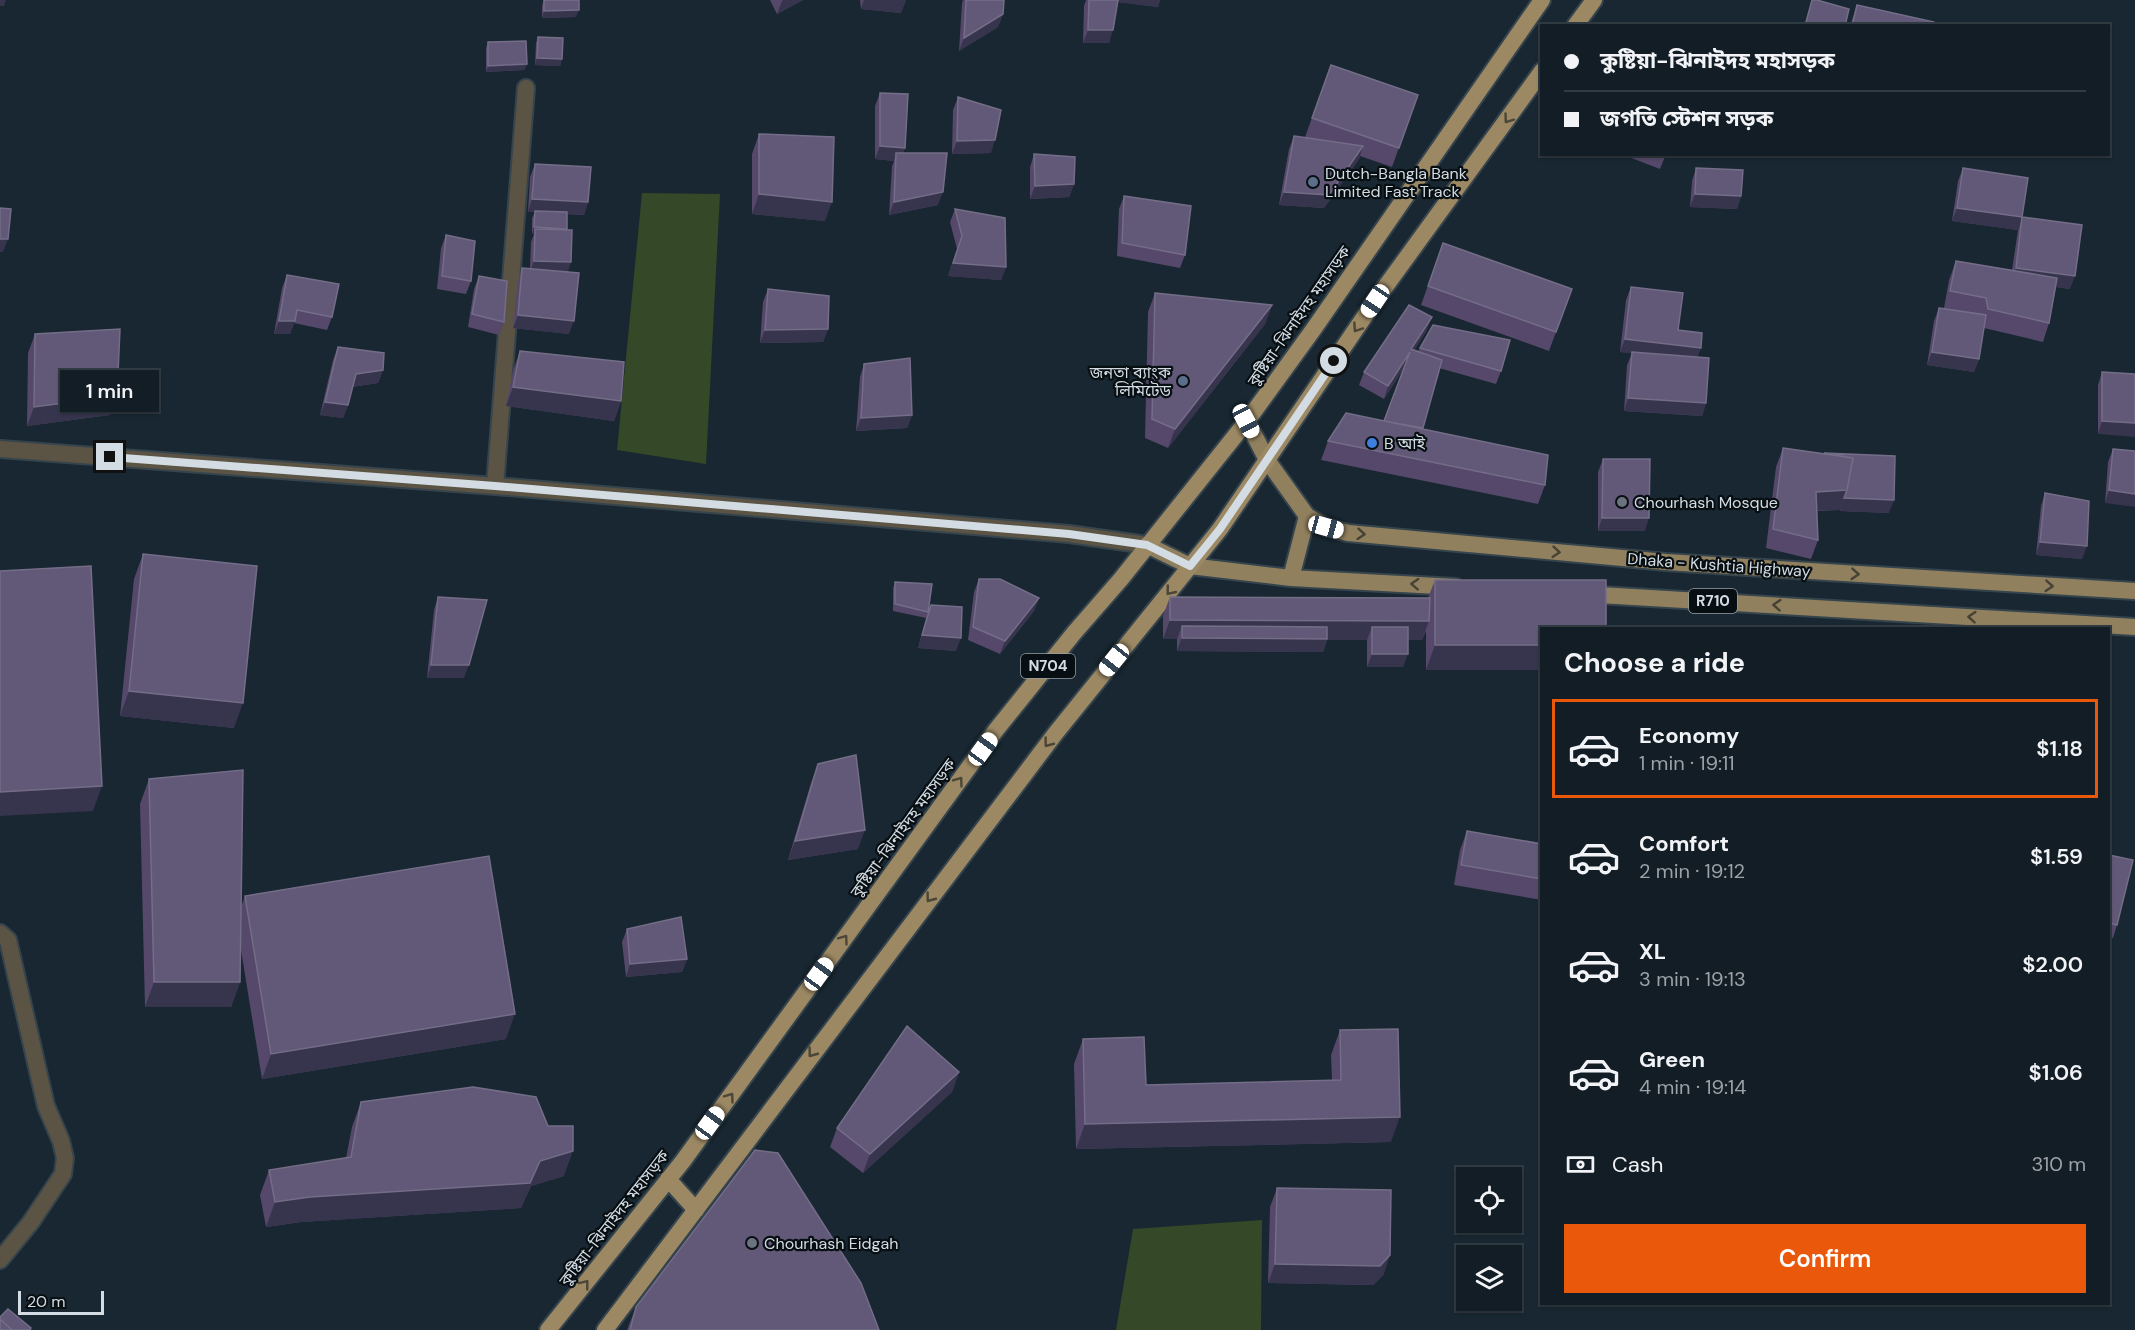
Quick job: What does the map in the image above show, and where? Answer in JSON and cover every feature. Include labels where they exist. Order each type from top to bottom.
[{"type":"highway","name":"কুষ্টিয়া-ঝিনাইদহ মহাসড়ক","points":[[548,1330],[668,1179],[996,730],[1246,421],[1313,330],[1542,0]]},
{"type":"highway","points":[[1576,24],[1594,0]]},
{"type":"highway","name":"N704","points":[[605,1330],[1048,743],[1220,529],[1375,301],[1540,74]]},
{"type":"highway","points":[[668,1179],[696,1210]]},
{"type":"main road","name":"Dhaka - Kushtia Highway","points":[[1246,421],[1267,460],[1307,516],[1326,527],[1348,533],[1630,559],[2135,591]]},
{"type":"main road","points":[[1291,578],[1307,516]]},
{"type":"main road","points":[[1147,545],[1190,566],[1291,578],[1477,588]]},
{"type":"main road","name":"R710","points":[[1570,593],[2135,627]]},
{"type":"street","points":[[495,486],[526,88]]},
{"type":"street","points":[[0,449],[495,486],[1069,534],[1147,545]]},
{"type":"street","points":[[0,933],[8,940],[46,1106],[61,1141],[65,1158],[63,1174],[31,1222],[0,1260]]},
{"type":"green space","points":[[642,193],[720,194],[706,464],[617,450]]},
{"type":"green space","points":[[1262,1220],[1261,1330],[1116,1330],[1133,1229]]},
{"type":"building","points":[[544,0],[579,0],[579,10],[544,11]]},
{"type":"building","points":[[966,0],[1004,0],[1003,14],[964,38]]},
{"type":"building","points":[[1089,0],[1118,0],[1113,30],[1088,30]]},
{"type":"building","points":[[1812,0],[1849,9],[1845,24],[1806,24]]},
{"type":"building","points":[[1857,5],[1934,22],[1934,24],[1852,24]]},
{"type":"building","points":[[538,37],[563,38],[562,59],[537,58]]},
{"type":"building","points":[[526,41],[527,64],[488,66],[488,42]]},
{"type":"building","points":[[1331,65],[1418,95],[1399,148],[1312,118]]},
{"type":"building","points":[[880,93],[908,94],[905,148],[880,146]]},
{"type":"building","points":[[958,97],[1001,110],[995,140],[957,141]]},
{"type":"building","points":[[759,134],[834,137],[832,202],[759,194]]},
{"type":"building","name":"Dutch-Bangla Bank Limited Fast Track","points":[[1294,136],[1363,146],[1329,195],[1284,192]]},
{"type":"building","points":[[896,153],[947,153],[943,192],[894,202]]},
{"type":"building","points":[[1034,154],[1075,157],[1074,184],[1035,186]]},
{"type":"building","points":[[535,164],[591,167],[588,202],[532,199]]},
{"type":"building","points":[[1696,168],[1743,170],[1741,196],[1695,194]]},
{"type":"building","points":[[1963,168],[2028,178],[2022,217],[1957,208]]},
{"type":"building","points":[[1124,196],[1191,206],[1185,255],[1122,243]]},
{"type":"building","points":[[0,208],[11,209],[8,239],[0,239]]},
{"type":"building","points":[[955,209],[1005,218],[1006,267],[953,263],[962,236]]},
{"type":"building","points":[[535,211],[567,212],[567,229],[534,227]]},
{"type":"building","points":[[2022,217],[2082,225],[2075,276],[2016,268]]},
{"type":"building","points":[[535,229],[572,230],[571,262],[534,261]]},
{"type":"building","points":[[446,235],[475,241],[471,281],[442,276]]},
{"type":"building","points":[[1443,243],[1572,289],[1556,332],[1428,286]]},
{"type":"building","points":[[1956,261],[2057,278],[2049,323],[1988,309],[1986,298],[1950,291]]},
{"type":"building","points":[[522,268],[579,273],[574,321],[518,315]]},
{"type":"building","points":[[287,275],[339,284],[332,317],[297,310],[295,321],[279,321]]},
{"type":"building","points":[[479,276],[507,281],[504,322],[472,314]]},
{"type":"building","points":[[1631,287],[1683,293],[1678,330],[1702,333],[1701,348],[1625,339]]},
{"type":"building","points":[[768,289],[829,296],[828,329],[765,330]]},
{"type":"building","name":"জনতা ব্যাংক লিমিটেড","points":[[1155,293],[1272,305],[1175,429],[1152,419]]},
{"type":"building","points":[[1409,305],[1432,317],[1411,349],[1442,360],[1423,428],[1384,421],[1410,352],[1388,386],[1364,372]]},
{"type":"building","points":[[1939,308],[1986,315],[1979,359],[1932,352]]},
{"type":"building","points":[[1433,325],[1510,340],[1501,371],[1420,348]]},
{"type":"building","points":[[120,329],[117,396],[34,407],[35,334]]},
{"type":"building","points":[[338,347],[384,353],[383,370],[356,374],[348,405],[325,402]]},
{"type":"building","points":[[520,351],[624,362],[621,401],[513,387]]},
{"type":"building","points":[[1632,352],[1709,358],[1706,403],[1628,398]]},
{"type":"building","points":[[910,358],[912,415],[861,418],[864,364]]},
{"type":"building","points":[[2102,372],[2135,374],[2135,423],[2102,421]]},
{"type":"building","points":[[1346,413],[1548,455],[1545,485],[1328,441]]},
{"type":"building","points":[[1783,448],[1853,458],[1847,490],[1816,492],[1818,540],[1773,529]]},
{"type":"building","points":[[2113,449],[2135,451],[2135,494],[2109,490]]},
{"type":"building","points":[[1824,453],[1895,456],[1894,500],[1844,498],[1853,458]]},
{"type":"building","name":"Chourhash Mosque","points":[[1603,459],[1650,459],[1649,518],[1602,518]]},
{"type":"building","points":[[2045,493],[2089,501],[2087,546],[2040,542]]},
{"type":"building","points":[[143,554],[257,566],[243,703],[129,691]]},
{"type":"building","points":[[91,566],[102,786],[0,792],[0,571]]},
{"type":"building","points":[[979,579],[1000,579],[1039,598],[1005,641],[973,627]]},
{"type":"building","points":[[1435,580],[1606,580],[1606,627],[1540,627],[1540,645],[1435,645]]},
{"type":"building","points":[[895,582],[932,584],[928,612],[895,604]]},
{"type":"building","points":[[438,597],[487,600],[469,665],[431,665]]},
{"type":"building","points":[[1170,597],[1430,598],[1429,621],[1170,620]]},
{"type":"building","points":[[931,605],[962,607],[961,638],[922,635]]},
{"type":"building","points":[[1182,626],[1327,627],[1327,639],[1182,638]]},
{"type":"building","points":[[1372,627],[1408,627],[1408,654],[1372,654]]},
{"type":"building","points":[[856,755],[865,830],[795,841],[818,764]]},
{"type":"building","points":[[243,770],[240,982],[154,982],[149,779]]},
{"type":"building","points":[[1467,831],[1540,844],[1540,879],[1461,865]]},
{"type":"building","points":[[2110,855],[2133,860],[2117,925],[2110,923]]},
{"type":"building","points":[[489,856],[515,1014],[271,1054],[245,896]]},
{"type":"building","points":[[681,917],[687,959],[630,964],[627,929]]},
{"type":"building","points":[[907,1026],[959,1072],[870,1154],[837,1128]]},
{"type":"building","points":[[1398,1029],[1400,1117],[1085,1124],[1083,1039],[1144,1037],[1146,1085],[1341,1080],[1340,1030]]},
{"type":"building","points":[[473,1087],[536,1097],[548,1126],[573,1126],[573,1151],[540,1161],[530,1183],[310,1197],[275,1202],[269,1170],[351,1157],[361,1102]]},
{"type":"building","name":"Chourhash Eidgah","points":[[755,1150],[778,1153],[861,1283],[879,1330],[630,1330],[636,1307]]},
{"type":"building","points":[[1277,1188],[1391,1190],[1390,1255],[1380,1266],[1275,1264]]},
{"type":"building","points":[[8,1309],[31,1328],[30,1330],[12,1330],[0,1319]]},
{"type":"building","points":[[0,1319],[12,1330],[0,1330]]},
{"type":"place","name":"Dutch-Bangla Bank Limited Fast Track","points":[[1313,182]]},
{"type":"place","name":"জনতা ব্যাংক লিমিটেড","points":[[1183,381]]},
{"type":"place","name":"B আই","points":[[1372,443]]},
{"type":"place","name":"Chourhash Mosque","points":[[1622,502]]},
{"type":"place","name":"Chourhash Eidgah","points":[[752,1243]]},
{"type":"route","points":[[110,457],[495,486],[1069,534],[1147,545],[1190,566],[1220,529],[1334,361]]}]
